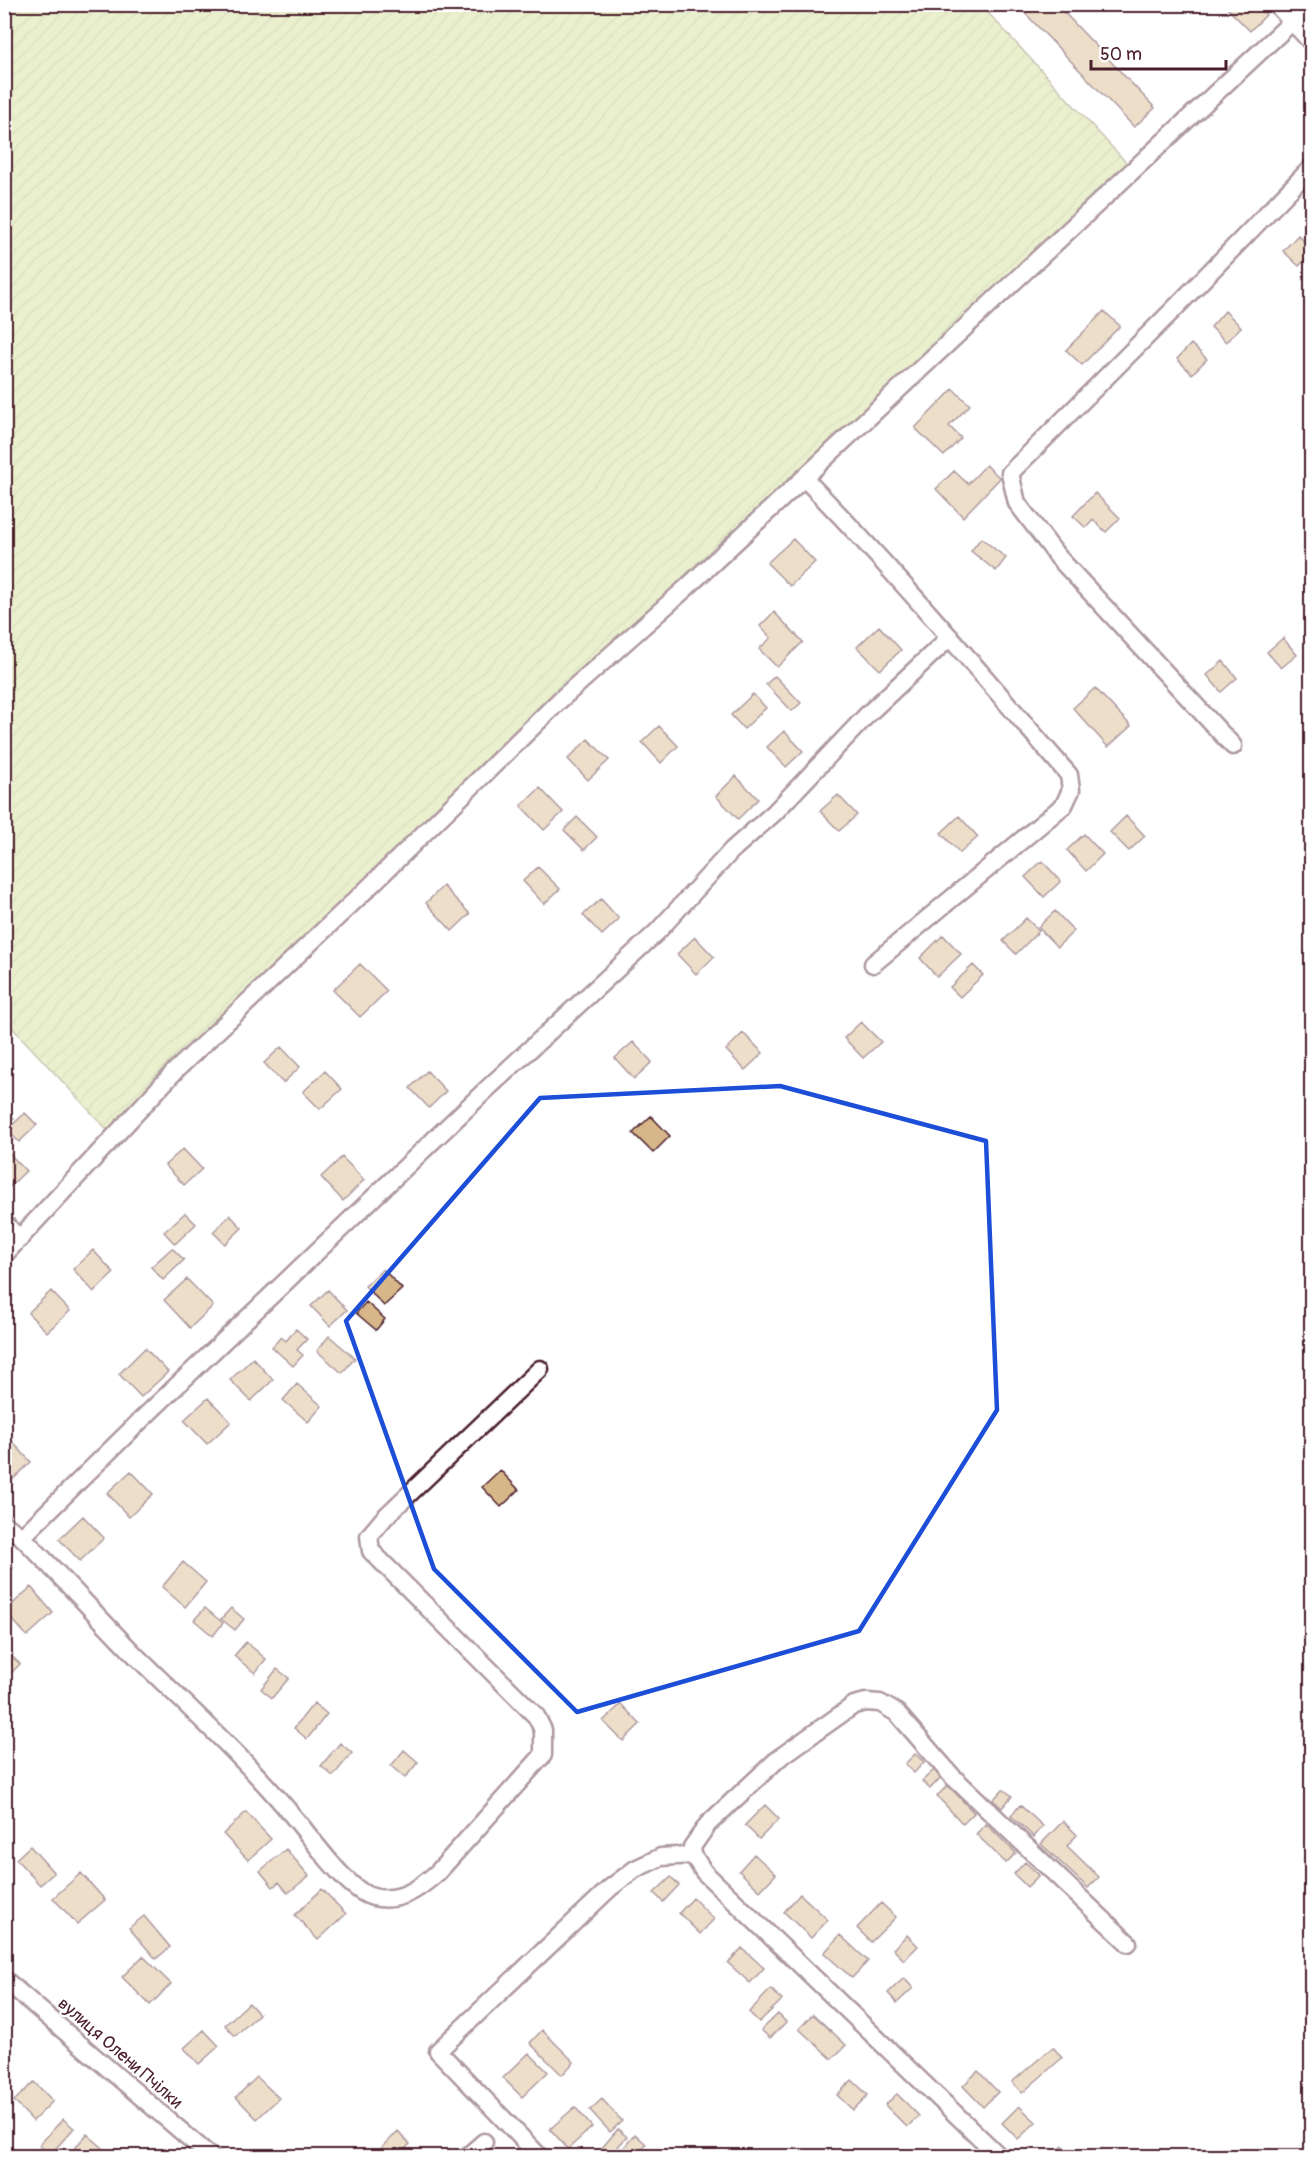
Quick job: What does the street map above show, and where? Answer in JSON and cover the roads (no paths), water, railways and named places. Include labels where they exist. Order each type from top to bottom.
[{"type":"street","points":[[1276,4],[1311,43]]},
{"type":"street","points":[[4,1255],[176,1070],[365,891],[560,700],[685,589],[1311,4]]},
{"type":"street","points":[[1233,746],[1058,557],[1017,503],[1010,473],[1175,308],[1311,167]]},
{"type":"street","points":[[804,478],[950,637],[1069,775],[1071,790],[1064,805],[873,964]]},
{"type":"street","points":[[22,1537],[488,1088],[657,932],[732,850],[774,813],[868,714],[950,637]]},
{"type":"street","points":[[4,1223],[20,1239]]},
{"type":"street","points":[[4,1524],[22,1537],[134,1654],[266,1783],[335,1868],[355,1887],[372,1897],[405,1896],[438,1872],[543,1755],[543,1730],[536,1716],[371,1551],[369,1536],[386,1516],[540,1370]]},
{"type":"street","points":[[999,2157],[704,1872],[693,1855],[692,1847],[708,1824],[779,1758],[854,1705],[866,1701],[880,1704],[897,1713],[951,1775],[1128,1943]]},
{"type":"street","points":[[539,2157],[438,2051],[635,1869],[661,1857],[693,1855]]},
{"type":"street","name":"вулиця Олени Пчілки","points":[[4,1979],[210,2157]]},
{"type":"street","points":[[468,2157],[484,2142]]}]
